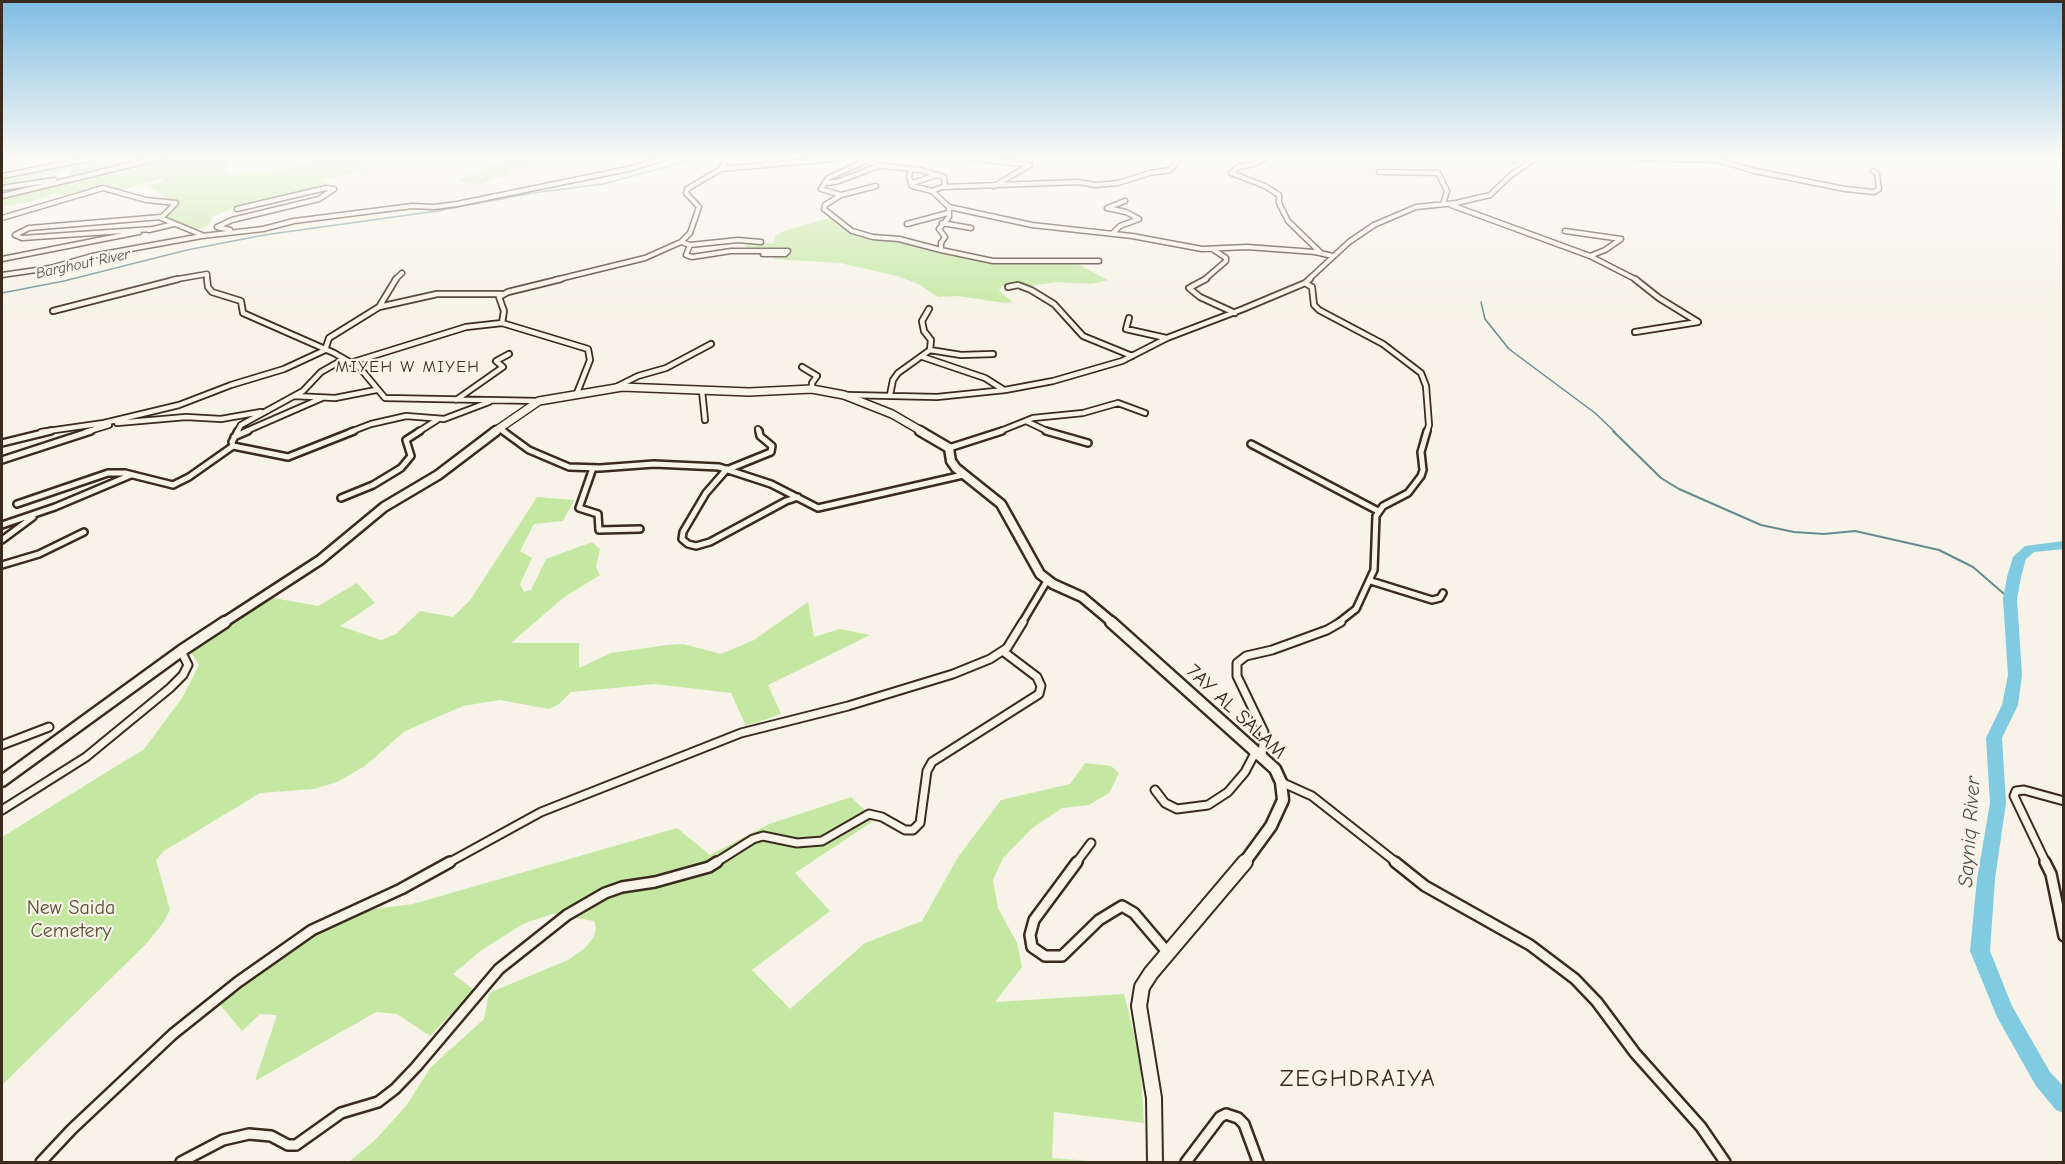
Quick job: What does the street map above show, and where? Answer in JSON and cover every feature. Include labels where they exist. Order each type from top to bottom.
[{"type":"street","points":[[2,218],[21,212]]},
{"type":"street","points":[[161,217],[166,212]]},
{"type":"street","points":[[264,212],[217,226],[238,230],[366,212]]},
{"type":"street","points":[[2,443],[47,431],[104,423],[179,405],[231,385],[284,369],[325,350],[329,338],[379,307],[437,294],[502,294],[645,258],[681,242],[690,233],[698,212]]},
{"type":"street","points":[[830,212],[852,231],[873,237],[899,239],[993,261],[1099,261]]},
{"type":"street","points":[[974,212],[1040,226],[1113,233],[1214,250],[1247,247],[1333,256]]},
{"type":"street","points":[[1113,233],[1120,226],[1139,219],[1127,212]]},
{"type":"street","points":[[1284,212],[1291,225],[1321,253]]},
{"type":"street","points":[[54,311],[181,278],[207,274],[208,287],[212,292],[241,301],[243,313],[360,368],[376,390],[391,400],[539,401],[614,388],[756,393],[812,389],[844,395],[937,397],[1005,390],[1053,381],[1132,356],[1167,338],[1305,283],[1333,256],[1369,227],[1403,212]]},
{"type":"street","points":[[1468,212],[1590,256],[1632,276],[1659,298],[1698,322],[1635,332]]},
{"type":"street","points":[[907,224],[948,213],[949,217],[942,223],[939,231],[945,237],[941,243],[941,250]]},
{"type":"street","points":[[153,230],[22,238],[15,235],[29,228],[161,217],[202,236]]},
{"type":"street","points":[[2,275],[50,268],[92,256],[202,236],[251,231],[287,223]]},
{"type":"street","points":[[942,223],[971,228]]},
{"type":"street","points":[[2,259],[177,224]]},
{"type":"street","points":[[119,231],[122,236]]},
{"type":"street","points":[[1565,231],[1621,239],[1605,250],[1590,256]]},
{"type":"street","points":[[681,242],[690,245],[738,240],[760,242]]},
{"type":"street","points":[[690,245],[686,255],[692,257],[731,251],[788,251],[785,254],[763,254]]},
{"type":"street","points":[[1214,250],[1226,258],[1226,261],[1201,283],[1189,288],[1200,297],[1234,313]]},
{"type":"street","points":[[379,307],[392,283],[402,273]]},
{"type":"street","points":[[1155,790],[1165,803],[1178,809],[1208,805],[1228,792],[1245,772],[1260,753],[1266,739],[1237,676],[1237,663],[1246,656],[1272,650],[1336,626],[1356,609],[1371,580],[1376,558],[1375,520],[1378,511],[1408,493],[1423,470],[1421,452],[1429,425],[1425,378],[1410,363],[1383,344],[1319,310],[1314,305],[1312,287],[1305,283]]},
{"type":"street","points":[[1008,287],[1018,285],[1031,290],[1054,304],[1083,336],[1132,356]]},
{"type":"street","points":[[502,294],[499,297],[504,311],[502,322]]},
{"type":"street","points":[[890,395],[896,376],[930,350],[931,340],[924,331],[921,321],[929,309]]},
{"type":"street","points":[[1130,318],[1126,329],[1167,338]]},
{"type":"street","points":[[350,363],[466,327],[502,322],[523,331],[564,340],[588,350],[590,360],[578,393]]},
{"type":"street","points":[[614,388],[638,375],[666,368],[711,344]]},
{"type":"street","points":[[930,350],[961,355],[993,354]]},
{"type":"street","points":[[456,400],[503,367],[496,361],[509,354]]},
{"type":"street","points":[[923,357],[985,378],[1005,390]]},
{"type":"street","points":[[233,446],[234,437],[241,425],[303,391],[321,372],[344,359]]},
{"type":"street","points":[[802,367],[817,376],[812,383],[812,389]]},
{"type":"street","points":[[294,396],[322,398],[376,390]]},
{"type":"street","points":[[702,391],[705,420]]},
{"type":"street","points":[[844,395],[892,414],[949,448],[977,441],[1026,421],[1083,413],[1118,403],[1144,413]]},
{"type":"street","points":[[234,437],[322,398]]},
{"type":"street","points":[[17,504],[108,473],[132,475],[173,485],[189,477],[233,446],[288,457],[385,420],[414,416],[438,419],[453,417],[493,400]]},
{"type":"street","points":[[2,781],[181,651],[320,560],[384,507],[438,475],[467,451],[539,401]]},
{"type":"street","points":[[104,423],[186,417],[222,419],[263,412]]},
{"type":"street","points":[[341,498],[373,485],[401,468],[411,456],[406,440],[438,419]]},
{"type":"street","points":[[1026,421],[1054,435],[1088,443]]},
{"type":"street","points":[[2,460],[113,423]]},
{"type":"street","points":[[500,429],[541,457],[569,467],[593,468],[654,464],[728,469],[791,493],[810,505],[823,508],[963,475],[952,463],[949,448]]},
{"type":"street","points":[[758,429],[760,436],[772,446],[771,452],[728,469],[706,493],[683,532],[682,539],[696,546],[710,542],[786,501],[798,497]]},
{"type":"street","points":[[1251,444],[1378,511]]},
{"type":"street","points":[[593,468],[579,508],[598,514],[598,530],[640,529]]},
{"type":"street","points":[[2,525],[37,514],[132,475]]},
{"type":"street","name":"7AY AL SALAM","points":[[963,475],[997,500],[1035,568],[1047,580],[1088,601],[1260,753],[1275,770],[1281,782],[1283,800],[1271,826],[1224,889],[1145,980],[1140,994],[1139,1006],[1155,1098],[1155,1162]]},
{"type":"street","points":[[786,501],[791,493]]},
{"type":"street","points":[[2,540],[37,514]]},
{"type":"street","points":[[2,565],[39,554],[84,532]]},
{"type":"street","points":[[41,1162],[101,1101],[196,1014],[266,961],[312,930],[401,889],[541,812],[602,786],[741,733],[831,711],[953,675],[1004,652],[1047,580]]},
{"type":"street","points":[[1371,580],[1432,600],[1440,598],[1443,593]]},
{"type":"street","points":[[2,810],[101,746],[170,688],[183,675],[188,666],[181,651]]},
{"type":"street","points":[[181,1162],[224,1140],[249,1134],[271,1136],[288,1145],[296,1145],[341,1113],[378,1102],[395,1089],[416,1067],[441,1034],[499,969],[567,915],[605,893],[710,867],[753,839],[763,836],[796,843],[822,841],[869,814],[882,817],[905,830],[913,830],[920,823],[927,771],[932,762],[1039,694],[1041,686],[1037,677],[1004,652]]},
{"type":"street","points":[[2,745],[49,727]]},
{"type":"street","points":[[1281,782],[1312,796],[1425,886],[1530,945],[1575,979],[1602,1008],[1635,1053],[1701,1127],[1725,1162]]},
{"type":"street","points":[[2064,801],[2024,790],[2016,791],[2014,796],[2051,874],[2064,936]]},
{"type":"street","points":[[1091,843],[1034,920],[1030,936],[1032,947],[1045,956],[1062,956],[1099,920],[1122,906],[1134,913],[1169,953]]},
{"type":"street","points":[[1186,1162],[1220,1117],[1226,1114],[1238,1118],[1244,1124],[1258,1162]]},
{"type":"green space","points":[[169,212],[223,212],[211,217],[208,225],[198,230],[164,217]]},
{"type":"green space","points":[[832,217],[845,230],[856,234],[989,263],[1074,262],[1108,280],[1091,284],[1056,282],[1030,286],[1009,284],[1002,286],[999,291],[1013,302],[1005,303],[957,296],[938,297],[920,285],[897,276],[840,263],[773,259],[779,255],[793,253],[791,250],[746,249],[745,243],[774,243],[775,236],[784,231]]},
{"type":"green space","name":"New Saida Cemetery","points":[[537,497],[574,500],[563,521],[534,524],[520,551],[532,558],[520,584],[524,592],[531,590],[546,559],[592,542],[600,549],[596,567],[600,575],[563,598],[511,643],[579,643],[579,668],[611,653],[667,645],[683,644],[721,654],[754,640],[808,602],[814,637],[840,629],[870,635],[768,685],[781,714],[746,726],[731,693],[655,684],[571,692],[559,704],[549,709],[500,700],[463,706],[405,731],[365,766],[337,782],[314,789],[260,793],[164,851],[156,860],[170,910],[163,923],[145,945],[2,1085],[2,837],[144,749],[182,698],[199,665],[189,649],[274,598],[318,606],[357,583],[375,603],[340,626],[381,640],[396,634],[420,611],[453,617],[471,599]]},
{"type":"green space","points":[[1085,763],[1111,766],[1119,773],[1109,793],[1089,805],[1062,808],[1031,829],[1003,858],[993,880],[998,908],[1017,943],[1022,967],[995,1002],[1124,994],[1140,1058],[1144,1123],[1054,1112],[1052,1158],[1103,1162],[349,1162],[375,1140],[406,1106],[431,1067],[484,1019],[489,993],[568,960],[585,948],[594,937],[596,928],[594,921],[553,914],[525,923],[483,949],[453,974],[474,990],[430,1036],[397,1014],[376,1012],[255,1081],[277,1015],[260,1014],[242,1031],[217,1001],[285,951],[366,910],[413,904],[677,828],[710,855],[769,824],[851,797],[875,820],[795,873],[830,911],[752,970],[790,1009],[865,943],[922,921],[958,857],[1001,800],[1070,784]]},
{"type":"waterway","name":"Barghout River","points":[[2,293],[64,281],[187,250],[264,235],[427,212]]},
{"type":"waterway","points":[[1481,302],[1485,319],[1509,349],[1595,413],[1615,432]]},
{"type":"waterway","points":[[1613,431],[1661,478],[1679,489],[1761,525],[1794,532],[1824,534],[1855,531],[1939,550],[1973,567],[2010,599]]},
{"type":"waterway","name":"Sayniq River","points":[[2064,545],[2030,549],[2020,557],[2014,577],[2010,599],[2015,675],[2010,705],[1994,738],[1998,803],[1986,879],[1980,951],[2004,1011],[2043,1079],[2064,1103]]},
{"type":"district","name":"MIYEH W MIYEH","points":[[408,367]]},
{"type":"district","name":"ZEGHDRAIYA","points":[[1358,1079]]}]
